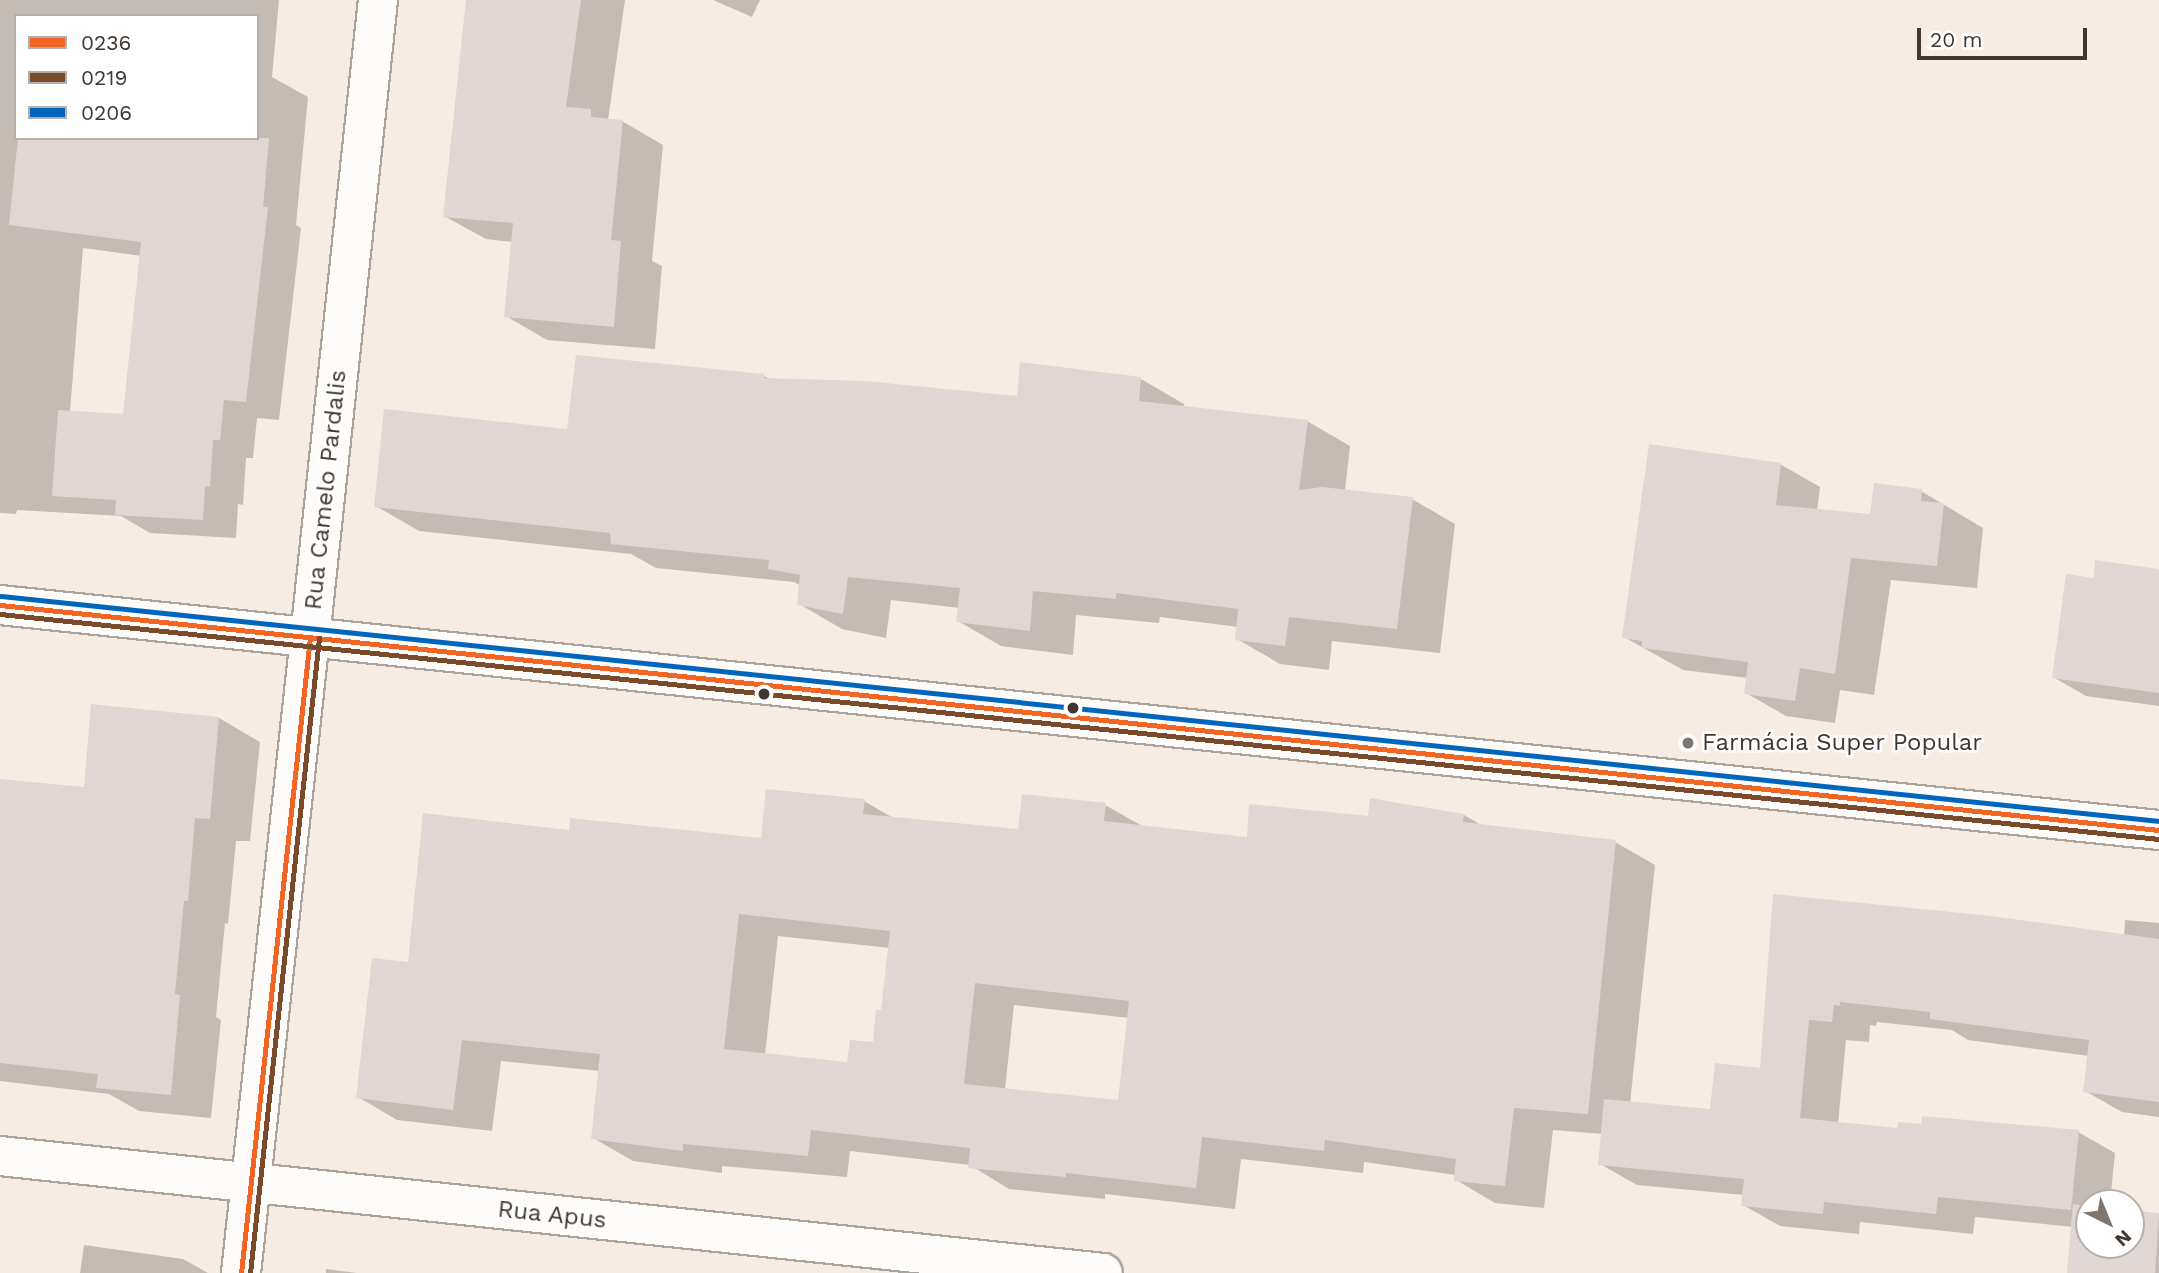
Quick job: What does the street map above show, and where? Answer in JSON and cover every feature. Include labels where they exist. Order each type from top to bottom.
[{"type":"street","name":"Rua Camelo Pardalis","points":[[241,1273],[379,0]]},
{"type":"street","points":[[0,605],[2159,830]]},
{"type":"street","name":"Rua Apus","points":[[0,1156],[1103,1273]]},
{"type":"building","points":[[466,0],[581,0],[566,107],[591,109],[591,117],[623,120],[611,240],[621,241],[614,327],[504,317],[513,223],[443,217]]},
{"type":"building","points":[[269,138],[263,207],[268,207],[246,402],[224,400],[220,440],[213,440],[210,487],[205,486],[203,520],[115,515],[116,500],[52,496],[58,410],[123,414],[141,242],[9,225],[18,140]]},
{"type":"building","points":[[576,355],[764,374],[764,378],[865,381],[1017,396],[1020,362],[1141,377],[1139,401],[1308,420],[1299,490],[1322,487],[1413,497],[1397,629],[1289,617],[1285,646],[1235,640],[1238,609],[1116,593],[1116,599],[1033,591],[1030,631],[956,622],[960,588],[848,577],[843,614],[797,605],[800,575],[768,569],[769,560],[611,544],[610,533],[374,507],[384,409],[567,429]]},
{"type":"building","points":[[1649,444],[1781,463],[1776,505],[1870,514],[1874,483],[1922,489],[1921,501],[1944,503],[1937,566],[1851,558],[1835,674],[1800,668],[1795,701],[1744,694],[1748,662],[1642,648],[1642,641],[1622,638]]},
{"type":"building","points":[[2095,560],[2159,569],[2159,693],[2052,678],[2066,574],[2094,578]]},
{"type":"building","points":[[91,704],[219,717],[210,819],[195,818],[188,901],[184,901],[175,994],[180,995],[171,1095],[96,1088],[98,1074],[0,1063],[0,779],[84,787]]},
{"type":"building","points":[[766,789],[865,799],[863,814],[1018,829],[1022,794],[1106,803],[1104,821],[1247,837],[1249,804],[1368,816],[1370,798],[1464,814],[1463,822],[1616,840],[1588,1114],[1514,1108],[1505,1186],[1454,1181],[1456,1159],[1325,1140],[1324,1151],[1202,1137],[1196,1188],[1066,1173],[1066,1177],[968,1168],[970,1148],[811,1130],[808,1156],[683,1144],[683,1151],[591,1139],[600,1054],[462,1040],[453,1110],[356,1098],[372,958],[408,962],[423,813],[569,830],[570,818],[761,838]],"holes":[[[739,914],[890,931],[881,1010],[876,1010],[873,1042],[850,1040],[847,1062],[724,1049]],[[975,983],[1129,1001],[1118,1100],[964,1084]]]},
{"type":"building","points":[[1773,894],[1991,916],[2159,939],[2159,1102],[2083,1092],[2089,1040],[1930,1019],[1930,1012],[1840,1002],[1840,1006],[1834,1005],[1832,1022],[1809,1020],[1800,1118],[1897,1128],[1898,1122],[1921,1124],[1922,1116],[2079,1130],[2071,1210],[1938,1197],[1936,1214],[1824,1202],[1823,1214],[1741,1206],[1744,1179],[1598,1165],[1604,1099],[1710,1109],[1715,1063],[1760,1068]]},
{"type":"building","points":[[2073,1204],[2075,1259],[2145,1259],[2145,1212],[2159,1213],[2155,1273],[2067,1273]]},
{"type":"transit line","name":"0206","points":[[1,596],[2159,821]]},
{"type":"transit line","name":"0236","points":[[0,605],[2159,830]]},
{"type":"transit line","name":"0219","points":[[0,614],[2158,839]]},
{"type":"transit line","name":"0236","points":[[241,1273],[310,637]]},
{"type":"transit line","name":"0219","points":[[250,1273],[319,638]]},
{"type":"place","name":"Farmácia Super Popular","points":[[1688,743]]}]
